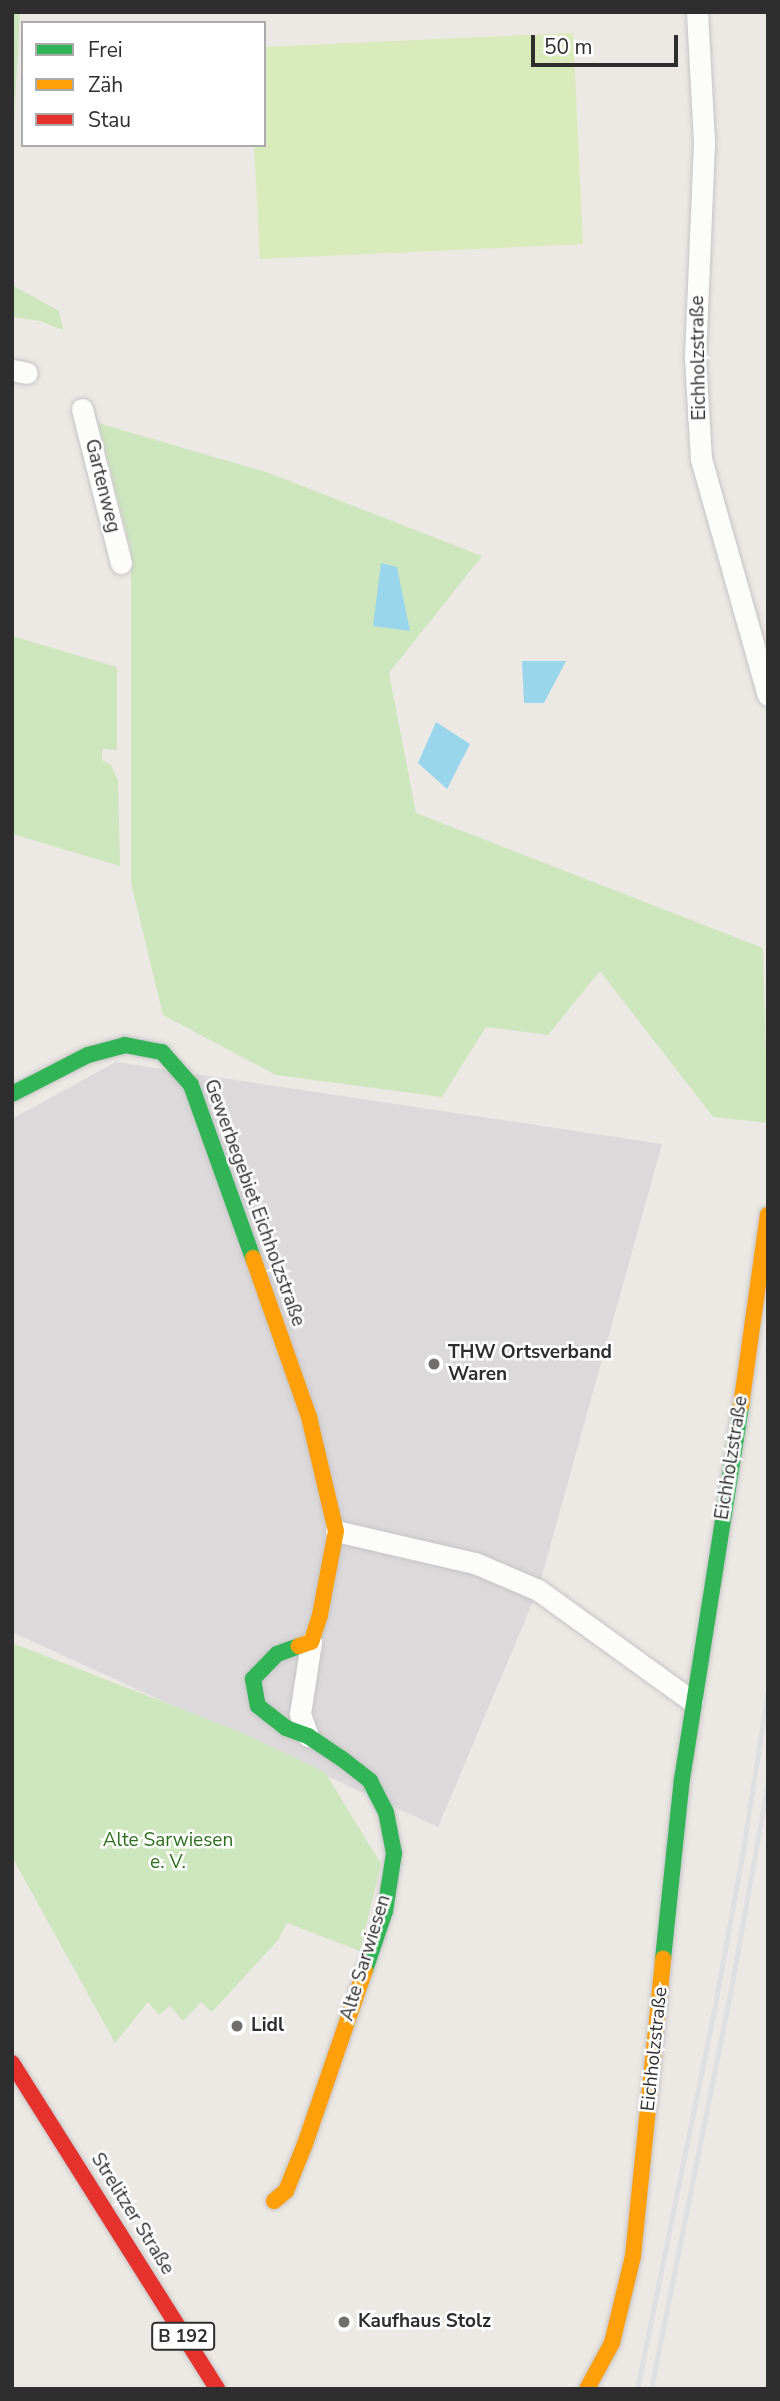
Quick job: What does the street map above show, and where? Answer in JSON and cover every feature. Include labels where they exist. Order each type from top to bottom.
[{"type":"street","name":"Eichholzstraße","points":[[697,12],[704,143],[695,358],[701,459],[768,695]]},
{"type":"street","name":"Gartenweg","points":[[82,409],[121,563]]},
{"type":"street","name":"Gewerbegebiet Eichholzstraße","points":[[12,1094],[88,1055],[125,1045],[162,1052],[191,1085],[309,1417],[336,1531]]},
{"type":"street","name":"Eichholzstraße","points":[[587,2389],[612,2343],[633,2256],[692,1700],[760,1286],[768,1214]]},
{"type":"street","points":[[308,1736],[300,1714],[312,1642],[320,1615],[336,1531],[475,1563],[538,1590],[692,1700]]},
{"type":"street","name":"Alte Sarwiesen","points":[[274,2201],[286,2191],[306,2144],[384,1911],[394,1853],[386,1812],[370,1781],[308,1736],[286,1728],[258,1706],[253,1679],[277,1654],[312,1642]]},
{"type":"street","name":"Strelitzer Straße","points":[[12,2063],[217,2389]]},
{"type":"shaded area","points":[[116,1062],[662,1144],[538,1590],[438,1827],[12,1632],[12,1119]]},
{"type":"green space","points":[[12,12],[20,12],[12,161]]},
{"type":"green space","points":[[573,33],[583,244],[260,259],[254,147],[266,147],[266,47]]},
{"type":"green space","points":[[12,285],[59,311],[63,330],[40,321],[12,317]]},
{"type":"green space","points":[[98,423],[269,473],[482,556],[389,673],[416,813],[763,948],[768,1123],[713,1117],[600,971],[548,1035],[486,1027],[442,1097],[276,1075],[163,1015],[131,883],[131,549]]},
{"type":"green space","points":[[12,636],[117,667],[117,750],[103,749],[102,760],[111,765],[118,780],[120,866],[12,834]]},
{"type":"green space","name":"Alte Sarwiesen e. V.","points":[[12,1643],[238,1731],[325,1772],[381,1864],[360,1951],[287,1923],[278,1940],[212,2012],[201,2002],[183,2021],[170,2006],[159,2015],[148,2002],[115,2043],[12,1857]]},
{"type":"water","points":[[381,563],[397,567],[410,631],[373,626]]},
{"type":"water","points":[[522,661],[566,661],[544,703],[524,703]]},
{"type":"water","points":[[436,722],[470,744],[447,789],[418,763]]},
{"type":"railway","points":[[637,2389],[716,1999],[768,1690]]},
{"type":"railway","points":[[651,2389],[729,2000],[768,1780]]},
{"type":"traffic: fast","points":[[12,1094],[88,1055],[125,1045],[162,1052],[191,1085],[253,1258]]},
{"type":"traffic: fast","points":[[663,1959],[682,1779],[741,1406]]},
{"type":"traffic: fast","points":[[299,1646],[277,1654],[253,1679],[258,1706],[286,1728],[308,1736],[341,1758],[370,1781],[386,1812],[394,1853],[385,1911],[365,1970]]},
{"type":"traffic: slow","points":[[741,1406],[768,1215]]},
{"type":"traffic: slow","points":[[253,1258],[309,1417],[336,1531],[320,1615],[311,1642],[299,1646]]},
{"type":"traffic: slow","points":[[587,2389],[612,2343],[633,2256],[663,1959]]},
{"type":"traffic: slow","points":[[274,2201],[286,2191],[305,2144],[365,1970]]},
{"type":"traffic: jam","points":[[12,2063],[217,2389]]},
{"type":"place","name":"THW Ortsverband Waren","points":[[434,1364]]},
{"type":"place","name":"Lidl","points":[[237,2026]]},
{"type":"place","name":"Kaufhaus Stolz","points":[[344,2322]]}]
